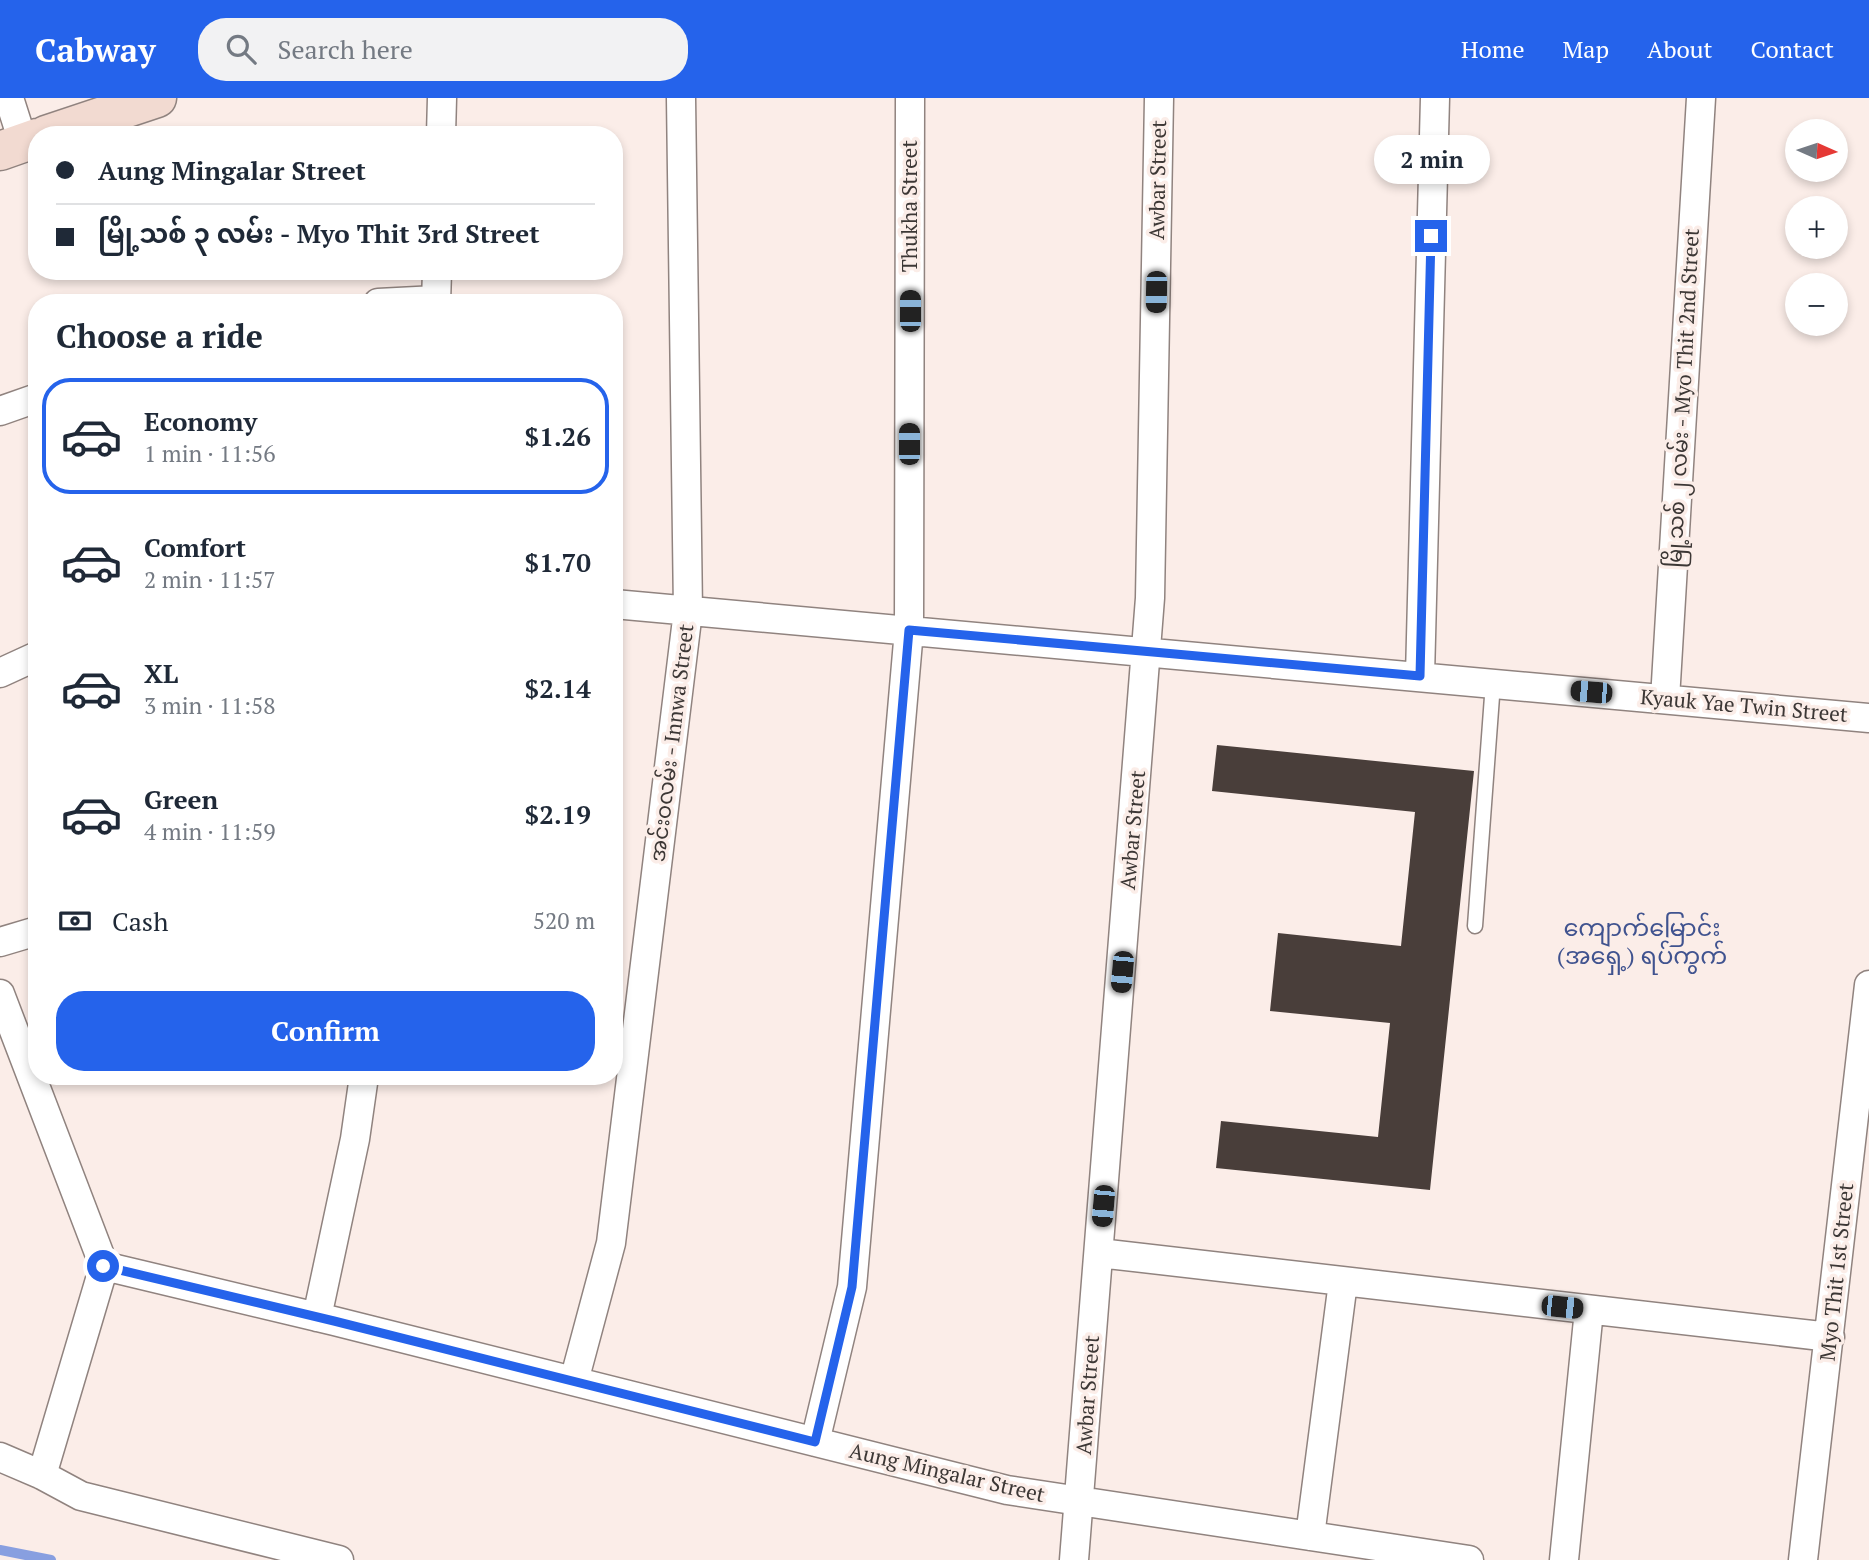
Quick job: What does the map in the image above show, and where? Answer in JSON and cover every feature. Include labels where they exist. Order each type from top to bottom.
[{"type":"street","points":[[9,98],[26,141]]},
{"type":"street","points":[[72,126],[157,98]]},
{"type":"street","points":[[441,126],[442,98]]},
{"type":"street","name":"အင်းဝလမ်း - Innwa Street","points":[[574,1381],[611,1243],[688,611],[681,98]]},
{"type":"street","name":"Thukha Street","points":[[815,1442],[852,1287],[909,630],[910,98]]},
{"type":"street","name":"Awbar Street","points":[[1074,1560],[1147,652],[1159,98]]},
{"type":"street","points":[[1420,676],[1435,98]]},
{"type":"street","name":"မြို့သစ် ၂ လမ်း - Myo Thit 2nd Street","points":[[1665,699],[1702,98]]},
{"type":"street","points":[[0,411],[28,401]]},
{"type":"street","name":"Kyauk Yae Twin Street","points":[[623,605],[1869,718]]},
{"type":"street","points":[[0,673],[28,660]]},
{"type":"street","points":[[0,942],[28,934]]},
{"type":"street","name":"Myo Thit 1st Street","points":[[1802,1560],[1869,985]]},
{"type":"street","points":[[0,994],[28,1068]]},
{"type":"street","points":[[34,1085],[103,1266],[42,1475]]},
{"type":"street","points":[[317,1317],[355,1139],[363,1085]]},
{"type":"street","points":[[1099,1253],[1830,1337]]},
{"type":"street","name":"Aung Mingalar Street","points":[[103,1266],[1007,1490],[1469,1560]]},
{"type":"street","points":[[1310,1536],[1343,1282]]},
{"type":"street","points":[[1564,1560],[1589,1310]]},
{"type":"street","points":[[0,1457],[81,1496],[339,1560]]},
{"type":"lane","points":[[1475,926],[1493,683]]},
{"type":"building","points":[[1217,745],[1474,771],[1430,1190],[1216,1168],[1221,1121],[1378,1137],[1390,1023],[1270,1011],[1278,933],[1401,946],[1415,812],[1212,791]]},
{"type":"waterway","points":[[0,1550],[51,1560]]},
{"type":"district","name":"ကျောက်မြောင်း (အရှေ့) ရပ်ကွက်","points":[[1642,942]]},
{"type":"route","points":[[103,1266],[815,1442],[852,1287],[909,630],[1420,676],[1431,236]]}]
